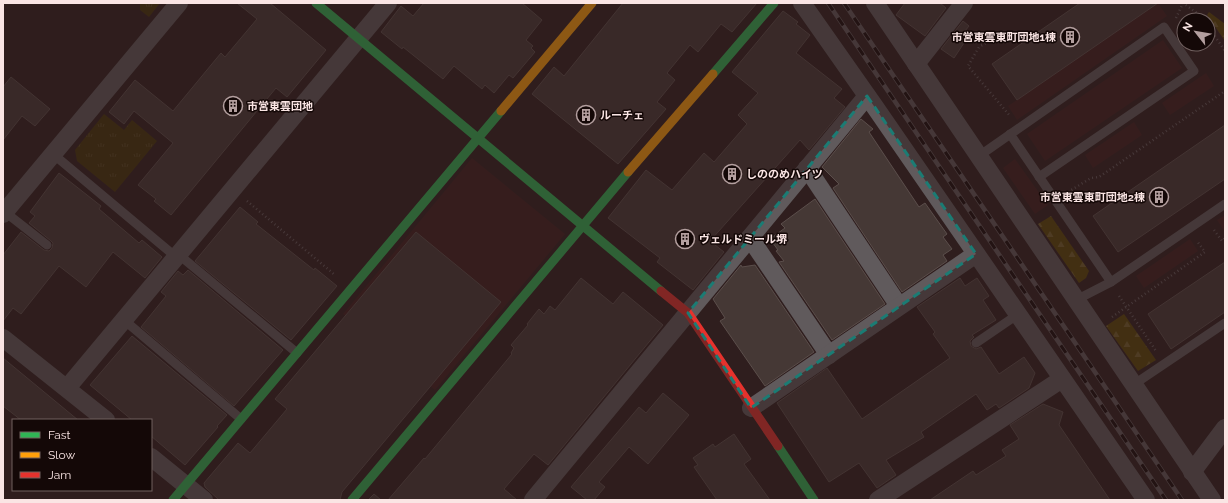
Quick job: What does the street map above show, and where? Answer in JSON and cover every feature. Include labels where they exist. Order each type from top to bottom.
[{"type":"street","points":[[4,213],[179,3]]},
{"type":"street","points":[[316,3],[688,313],[814,500]]},
{"type":"street","points":[[67,388],[388,3]]},
{"type":"street","points":[[173,500],[592,3]]},
{"type":"street","points":[[352,500],[582,225],[774,3]]},
{"type":"street","points":[[802,3],[1146,500]]},
{"type":"street","points":[[875,3],[1212,500]]},
{"type":"street","points":[[916,64],[964,3]]},
{"type":"street","points":[[534,500],[867,96]]},
{"type":"street","points":[[807,168],[899,306]]},
{"type":"street","points":[[750,238],[829,355]]},
{"type":"street","points":[[751,408],[976,254]]},
{"type":"street","points":[[3,338],[105,419]]},
{"type":"street","points":[[878,500],[1062,379]]},
{"type":"street","points":[[1192,472],[1225,428]]},
{"type":"street","points":[[152,458],[204,500]]},
{"type":"lane","points":[[978,156],[1164,27],[1194,71],[1039,177]]},
{"type":"lane","points":[[1010,134],[1111,282]]},
{"type":"lane","points":[[53,154],[297,353]]},
{"type":"lane","points":[[1076,300],[1111,282],[1225,204]]},
{"type":"lane","points":[[4,213],[47,245]]},
{"type":"lane","points":[[976,343],[1018,315]]},
{"type":"lane","points":[[124,320],[241,419]]},
{"type":"lane","points":[[1133,385],[1225,323]]},
{"type":"path","points":[[1183,3],[1195,12]]},
{"type":"path","points":[[1216,38],[1225,51]]},
{"type":"path","points":[[989,41],[979,47],[968,66],[1013,120]]},
{"type":"path","points":[[1100,177],[1225,92]]},
{"type":"path","points":[[233,189],[351,288]]},
{"type":"path","points":[[1208,233],[1213,229],[1222,241],[1225,238]]},
{"type":"path","points":[[1095,328],[1205,252],[1197,240],[1202,237]]},
{"type":"path","points":[[1111,282],[1125,307],[1165,363]]},
{"type":"highlighted area","points":[[867,96],[976,254],[751,408],[688,313]]},
{"type":"shaded area","points":[[1158,3],[1167,16],[1017,120],[1008,106]]},
{"type":"shaded area","points":[[1163,40],[1182,68],[1045,161],[1027,134]]},
{"type":"shaded area","points":[[1206,73],[1214,86],[1170,115],[1162,103]]},
{"type":"shaded area","points":[[1134,122],[1142,135],[1093,168],[1085,155]]},
{"type":"shaded area","points":[[472,158],[565,234],[435,390],[343,314]]},
{"type":"shaded area","points":[[1015,159],[1048,205],[1035,214],[1003,168]]},
{"type":"shaded area","points":[[1225,215],[1225,232],[1217,220]]},
{"type":"shaded area","points":[[1190,239],[1198,251],[1144,288],[1136,276]]},
{"type":"green space","points":[[140,3],[160,3],[149,17],[140,10]]},
{"type":"green space","points":[[1216,17],[1225,24],[1225,41],[1216,28]]},
{"type":"green space","points":[[104,114],[124,130],[132,120],[157,141],[115,192],[77,161],[75,150]]},
{"type":"green space","points":[[1051,216],[1089,271],[1086,278],[1079,283],[1038,224]]},
{"type":"green space","points":[[1124,314],[1156,360],[1138,371],[1106,326]]},
{"type":"building","name":"市営東雲団地","points":[[237,3],[270,3],[326,50],[287,97],[276,88],[171,215],[154,201],[156,199],[138,185],[173,143],[134,111],[124,124],[109,112],[135,80],[173,111],[221,53],[225,57],[257,19]]},
{"type":"building","points":[[424,3],[522,3],[542,20],[526,40],[533,46],[531,48],[535,52],[513,78],[509,75],[494,93],[485,85],[482,89],[454,66],[443,79],[403,47],[402,49],[381,32],[401,6],[413,16]]},
{"type":"building","points":[[623,3],[757,3],[732,32],[721,24],[698,52],[690,45],[667,73],[675,80],[657,102],[666,109],[618,164],[532,94],[554,67],[564,76]]},
{"type":"building","points":[[905,3],[940,3],[946,8],[925,36],[896,15]]},
{"type":"building","name":"市営東雲東町団地1棟","points":[[1080,3],[1158,3],[1017,100],[992,64]]},
{"type":"building","points":[[783,11],[798,22],[796,24],[810,35],[796,53],[842,89],[834,98],[845,107],[809,150],[800,140],[710,241],[724,252],[693,290],[657,262],[660,258],[608,218],[646,170],[672,190],[704,153],[714,162],[747,124],[738,115],[758,93],[732,72]]},
{"type":"building","points":[[963,21],[969,26],[965,31],[970,34],[954,58],[941,49]]},
{"type":"building","points":[[11,77],[50,109],[35,126],[22,116],[3,140],[3,87]]},
{"type":"building","points":[[861,119],[873,129],[869,132],[919,207],[925,203],[947,234],[943,237],[952,249],[943,255],[947,261],[902,292],[833,188],[839,184],[822,167]]},
{"type":"building","name":"市営東雲東町団地2棟","points":[[1225,125],[1225,179],[1118,252],[1093,216]]},
{"type":"building","points":[[59,173],[101,206],[99,209],[139,243],[142,240],[162,257],[145,278],[113,252],[86,287],[59,266],[21,314],[13,308],[3,321],[3,255],[21,232],[44,250],[49,251],[52,248],[53,243],[29,223],[35,216],[30,212]]},
{"type":"building","points":[[815,199],[885,304],[832,340],[779,262],[784,261],[776,251],[778,250],[770,239],[785,228],[781,224]]},
{"type":"building","points":[[240,207],[258,222],[256,224],[314,270],[315,268],[337,286],[291,340],[195,261]]},
{"type":"building","points":[[416,232],[501,302],[342,492],[340,500],[219,500],[205,487],[204,483],[238,443],[250,453],[287,409],[275,399]]},
{"type":"building","points":[[1225,262],[1225,312],[1171,349],[1148,314]]},
{"type":"building","points":[[741,265],[742,267],[755,265],[814,352],[765,386],[720,321],[725,318],[713,299]]},
{"type":"building","points":[[188,270],[283,350],[234,406],[141,327],[166,296],[161,292],[178,271],[183,275]]},
{"type":"building","points":[[581,278],[613,304],[623,292],[663,325],[548,465],[534,454],[504,489],[517,500],[388,500],[424,458],[425,459],[512,354],[511,353],[514,348],[511,345],[539,309],[544,314],[550,306],[555,310]]},
{"type":"building","points":[[960,278],[965,286],[977,278],[989,296],[983,300],[996,320],[972,335],[974,337],[970,341],[971,346],[976,349],[981,347],[999,374],[1024,357],[1035,373],[1029,388],[999,408],[996,404],[987,410],[976,394],[921,432],[924,437],[886,460],[896,475],[877,488],[859,463],[829,482],[777,403],[827,368],[862,419],[950,358],[933,334],[935,332],[917,307]]},
{"type":"building","points":[[132,336],[227,415],[185,465],[152,437],[152,419],[131,419],[90,385]]},
{"type":"building","points":[[3,358],[77,419],[20,419],[3,406]]},
{"type":"building","points":[[663,393],[689,415],[648,464],[629,447],[599,482],[605,487],[594,500],[587,500],[571,487],[639,407],[646,413]]},
{"type":"building","points":[[1043,404],[1063,412],[1059,425],[1110,500],[930,500],[973,471],[976,475],[1006,456],[1002,450],[1019,439],[1010,425]]},
{"type":"building","points":[[734,434],[751,459],[744,464],[770,500],[717,500],[694,467],[698,465],[693,458],[713,444],[715,447]]},
{"type":"building","points":[[374,494],[381,500],[368,500]]},
{"type":"railway","points":[[828,3],[1166,500]]},
{"type":"railway","points":[[844,3],[1182,500]]},
{"type":"traffic: fast","points":[[316,3],[661,291]]},
{"type":"traffic: fast","points":[[713,74],[774,3]]},
{"type":"traffic: fast","points":[[173,500],[501,111]]},
{"type":"traffic: fast","points":[[352,500],[628,172]]},
{"type":"traffic: fast","points":[[778,446],[814,500]]},
{"type":"traffic: slow","points":[[501,111],[592,3]]},
{"type":"traffic: slow","points":[[628,172],[713,74]]},
{"type":"traffic: jam","points":[[661,291],[688,313],[778,446]]},
{"type":"place","name":"市営東雲東町団地1棟","points":[[1070,37]]},
{"type":"place","name":"市営東雲団地","points":[[233,106]]},
{"type":"place","name":"ルーチェ","points":[[586,115]]},
{"type":"place","name":"しののめハイツ","points":[[732,174]]},
{"type":"place","name":"市営東雲東町団地2棟","points":[[1159,197]]},
{"type":"place","name":"ヴェルドミール堺","points":[[685,239]]}]
